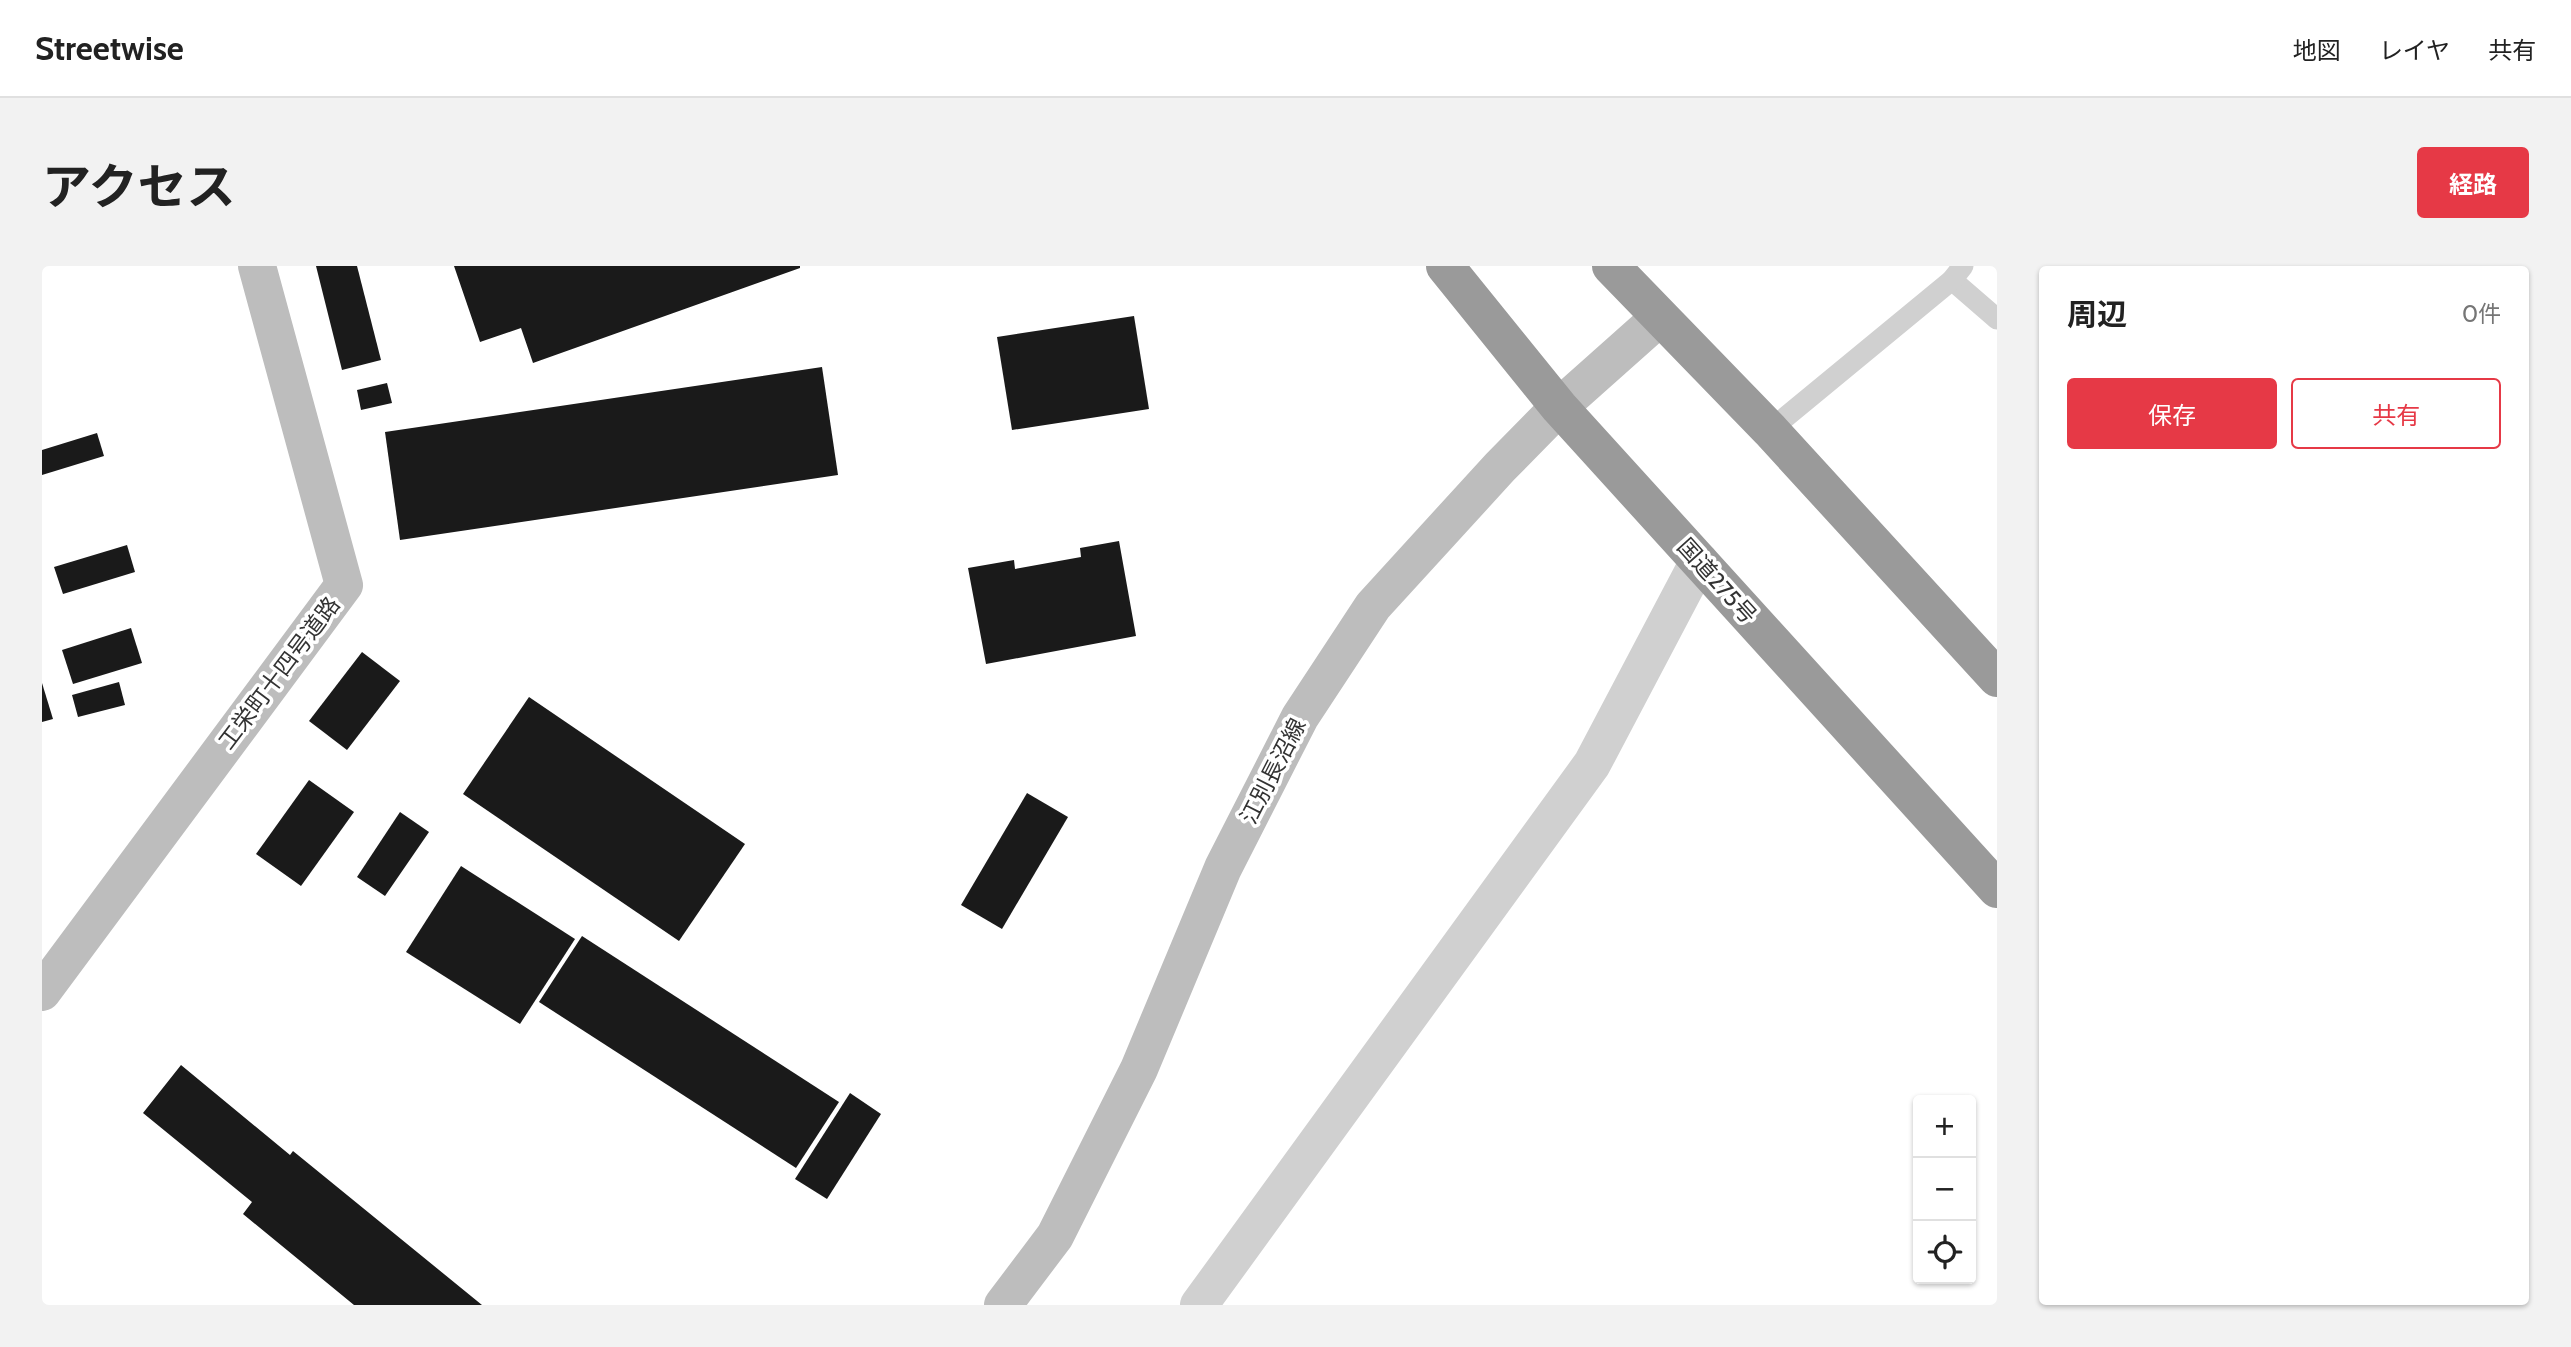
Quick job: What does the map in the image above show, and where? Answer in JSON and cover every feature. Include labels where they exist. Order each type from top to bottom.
[{"type":"highway","name":"国道275号","points":[[1446,266],[1559,407],[1997,889]]},
{"type":"highway","points":[[1611,266],[1770,430],[1997,678]]},
{"type":"main road","name":"工栄町十四号道路","points":[[42,992],[344,585],[257,266]]},
{"type":"main road","name":"江別長沼線","points":[[1003,1305],[1055,1236],[1133,1081],[1223,868],[1300,717],[1373,606],[1500,467],[1559,407],[1659,318]]},
{"type":"street","points":[[1199,1305],[1592,764],[1699,561]]},
{"type":"lane","points":[[1770,430],[1957,273],[1997,319]]},
{"type":"building","points":[[316,266],[357,266],[381,360],[342,370]]},
{"type":"building","points":[[454,266],[800,268],[533,363],[521,328],[480,342]]},
{"type":"building","points":[[1134,316],[1149,409],[1012,430],[997,337]]},
{"type":"building","points":[[822,367],[838,475],[400,540],[385,432]]},
{"type":"building","points":[[387,383],[392,403],[361,410],[357,390]]},
{"type":"building","points":[[97,433],[104,456],[42,475],[42,450]]},
{"type":"building","points":[[1119,541],[1136,636],[986,664],[968,568],[1014,560],[1015,569],[1081,557],[1080,548]]},
{"type":"building","points":[[127,545],[135,572],[63,594],[54,567]]},
{"type":"building","points":[[131,628],[142,663],[73,684],[62,650]]},
{"type":"building","points":[[362,652],[400,681],[347,750],[309,721]]},
{"type":"building","points":[[119,682],[125,705],[78,717],[72,695]]},
{"type":"building","points":[[42,683],[53,719],[42,722]]},
{"type":"building","points":[[529,697],[745,844],[679,941],[463,794]]},
{"type":"building","points":[[309,780],[354,812],[301,886],[256,854]]},
{"type":"building","points":[[1027,793],[1068,817],[1002,929],[961,905]]},
{"type":"building","points":[[400,812],[429,832],[385,896],[357,877]]},
{"type":"building","points":[[461,866],[575,939],[520,1024],[406,952]]},
{"type":"building","points":[[582,936],[839,1102],[796,1168],[539,1002]]},
{"type":"building","points":[[181,1065],[290,1155],[293,1151],[482,1305],[354,1305],[243,1214],[252,1202],[143,1113]]},
{"type":"building","points":[[850,1093],[881,1114],[827,1199],[795,1179]]}]
